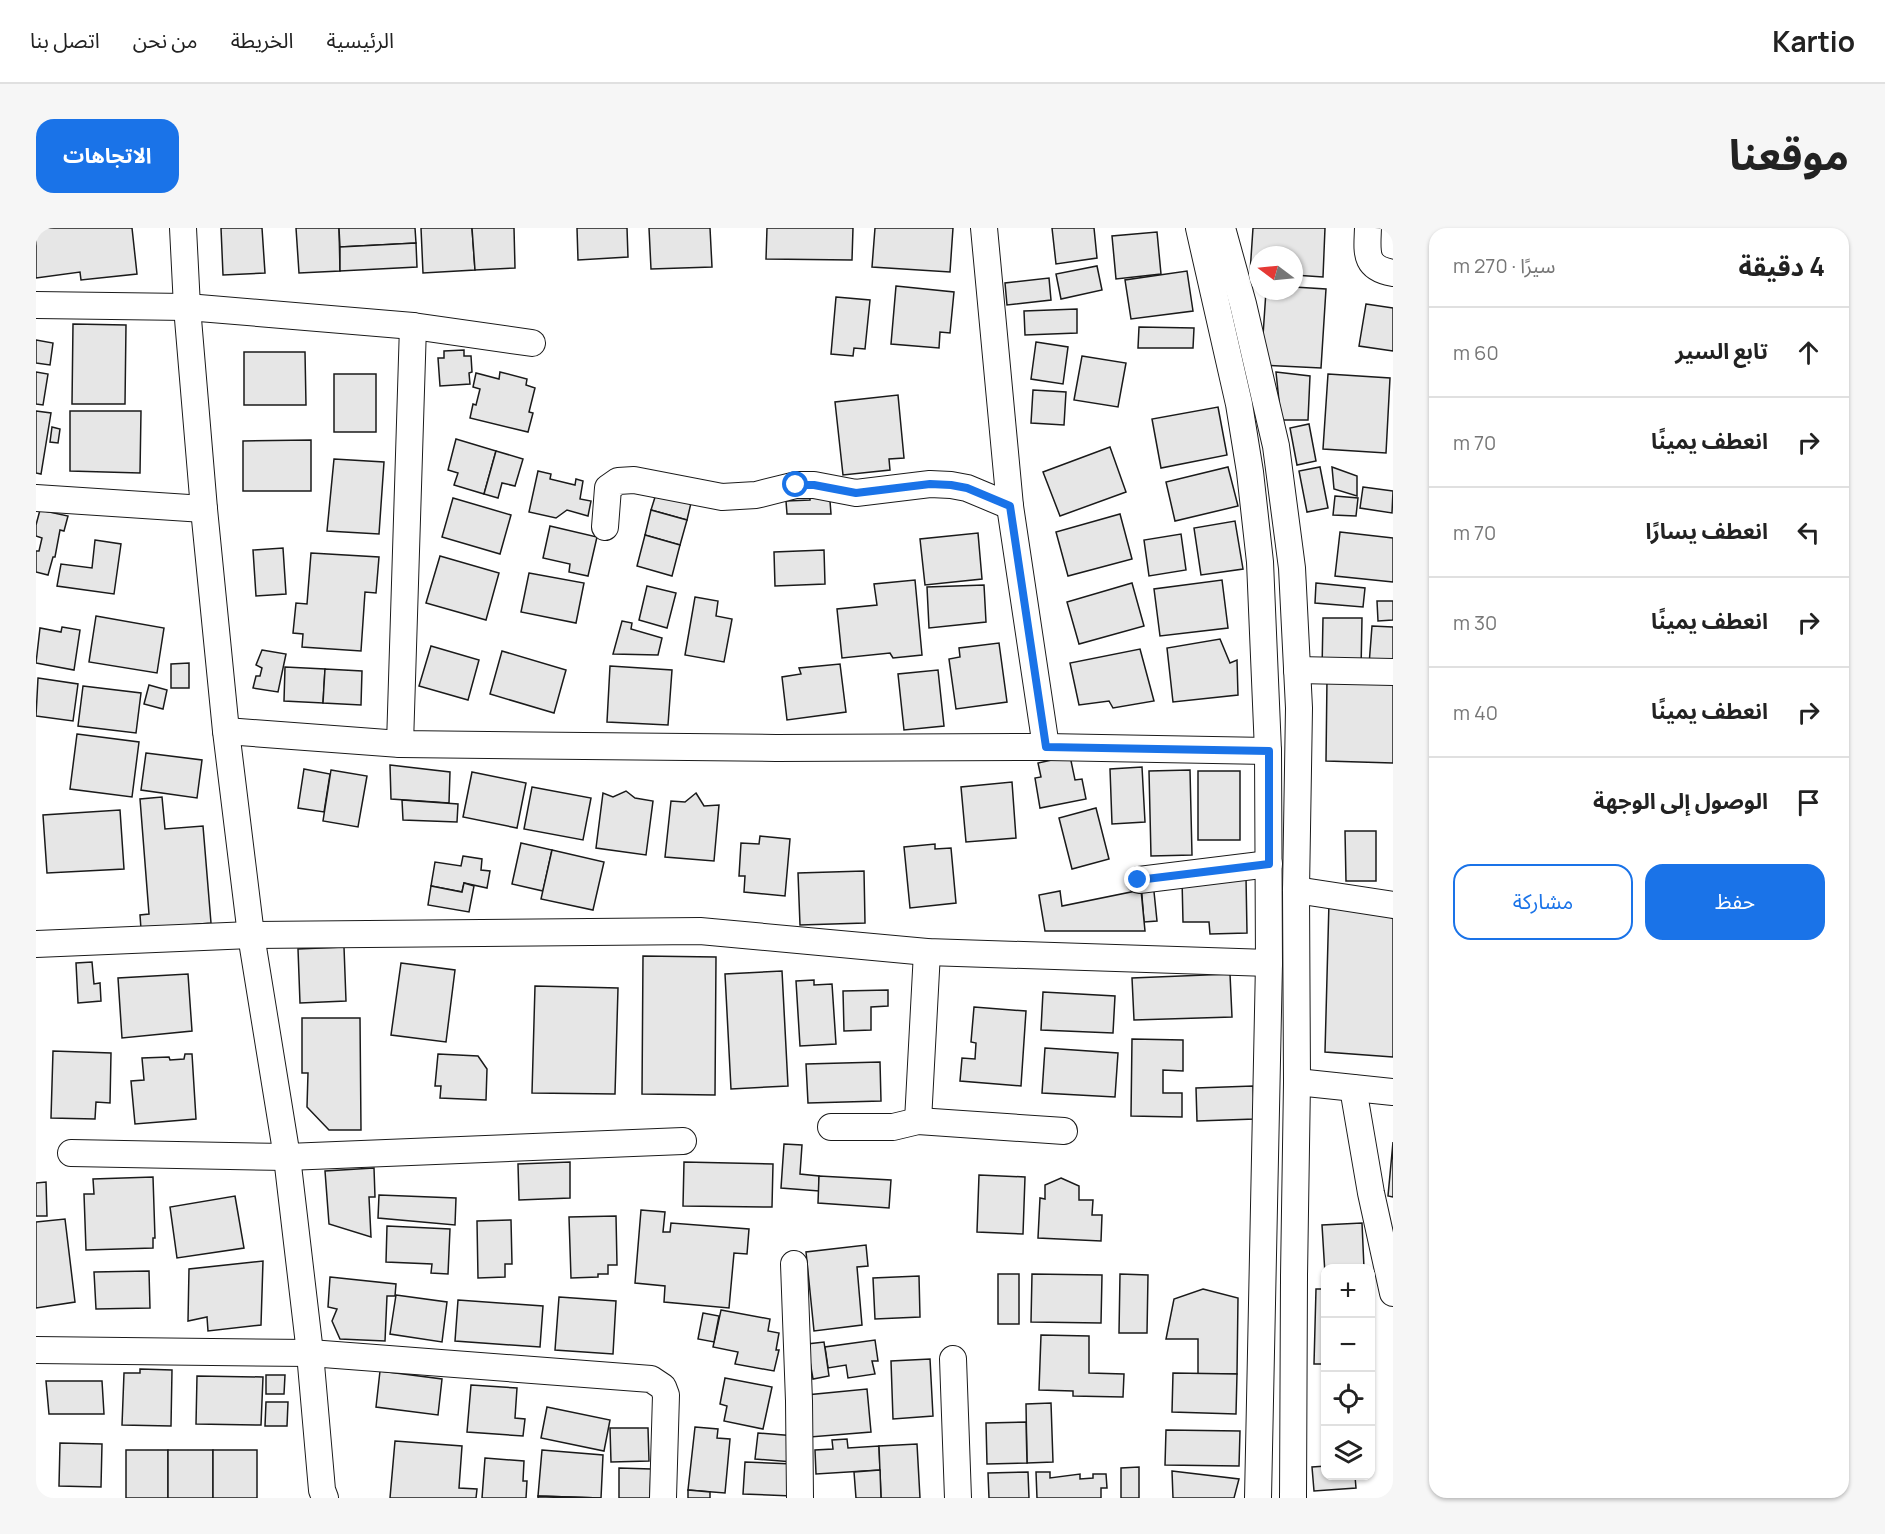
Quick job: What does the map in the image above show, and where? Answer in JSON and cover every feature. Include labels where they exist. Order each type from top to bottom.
[{"type":"street","points":[[183,228],[187,307],[204,509],[226,731],[251,935],[287,1157],[310,1353],[322,1495]]},
{"type":"street","points":[[984,228],[1010,506],[1046,747]]},
{"type":"street","points":[[1199,228],[1239,404],[1250,472],[1260,562],[1269,751],[1269,963],[1258,1498]]},
{"type":"street","points":[[1222,228],[1243,304],[1276,446],[1292,568],[1299,708],[1293,1498]]},
{"type":"street","points":[[1368,228],[1367,249],[1370,262],[1380,271],[1393,273]]},
{"type":"street","points":[[36,305],[187,307],[413,326],[532,343]]},
{"type":"street","points":[[400,744],[413,326]]},
{"type":"street","points":[[605,527],[608,488],[618,481],[634,480],[722,497],[756,495],[796,485],[814,485],[856,493],[930,484],[951,485],[967,488],[1010,506]]},
{"type":"street","points":[[36,498],[204,509]]},
{"type":"street","points":[[1297,670],[1393,672]]},
{"type":"street","points":[[226,731],[400,744],[776,748],[1046,747],[1269,751]]},
{"type":"street","points":[[1138,880],[1269,864]]},
{"type":"street","points":[[1296,890],[1393,905]]},
{"type":"street","points":[[36,944],[251,935],[700,931],[927,952],[1269,963]]},
{"type":"street","points":[[918,1121],[927,952]]},
{"type":"street","points":[[1297,1082],[1393,1092]]},
{"type":"street","points":[[1353,1088],[1371,1193],[1393,1293]]},
{"type":"street","points":[[831,1127],[893,1127],[918,1121],[1064,1131]]},
{"type":"street","points":[[71,1153],[287,1157],[683,1142]]},
{"type":"street","points":[[794,1264],[800,1498]]},
{"type":"street","points":[[36,1350],[310,1353],[651,1379],[663,1387],[666,1395],[663,1498]]},
{"type":"street","points":[[953,1359],[958,1498]]},
{"type":"building","points":[[36,228],[132,228],[137,274],[81,280],[80,272],[36,278]]},
{"type":"building","points":[[221,228],[262,228],[265,273],[223,275]]},
{"type":"building","points":[[296,228],[339,228],[340,271],[299,273]]},
{"type":"building","points":[[339,228],[415,228],[416,243],[340,247]]},
{"type":"building","points":[[421,228],[472,228],[475,270],[423,273]]},
{"type":"building","points":[[472,228],[514,228],[515,268],[475,270]]},
{"type":"building","points":[[577,228],[627,228],[628,257],[578,260]]},
{"type":"building","points":[[649,228],[710,228],[712,267],[651,269]]},
{"type":"building","points":[[767,228],[853,228],[852,260],[766,259]]},
{"type":"building","points":[[875,228],[953,228],[950,272],[872,267]]},
{"type":"building","points":[[1052,228],[1094,228],[1097,258],[1056,264]]},
{"type":"building","points":[[1253,228],[1325,228],[1323,277],[1303,276],[1303,246],[1252,246]]},
{"type":"building","points":[[1157,232],[1161,274],[1116,279],[1112,236]]},
{"type":"building","points":[[416,243],[417,267],[340,271],[340,247]]},
{"type":"building","points":[[1097,266],[1102,290],[1061,299],[1056,274]]},
{"type":"building","points":[[1187,271],[1193,311],[1131,319],[1125,280]]},
{"type":"building","points":[[1049,278],[1051,300],[1007,305],[1005,283]]},
{"type":"building","points":[[896,286],[954,292],[950,333],[940,332],[939,348],[891,344]]},
{"type":"building","points":[[1303,288],[1326,289],[1321,368],[1261,365],[1265,300],[1303,300]]},
{"type":"building","points":[[836,297],[870,300],[865,349],[854,348],[853,356],[831,354]]},
{"type":"building","points":[[1366,304],[1393,308],[1393,351],[1359,346]]},
{"type":"building","points":[[1077,309],[1077,333],[1025,335],[1024,311]]},
{"type":"building","points":[[73,324],[126,325],[125,404],[72,404]]},
{"type":"building","points":[[1139,327],[1194,328],[1193,348],[1138,348]]},
{"type":"building","points":[[36,340],[53,343],[50,365],[36,363]]},
{"type":"building","points":[[1036,342],[1068,347],[1063,384],[1031,379]]},
{"type":"building","points":[[464,350],[464,356],[471,356],[470,384],[440,386],[438,358],[444,358],[444,351]]},
{"type":"building","points":[[244,352],[305,352],[306,405],[244,405]]},
{"type":"building","points":[[1082,356],[1126,363],[1118,407],[1074,400]]},
{"type":"building","points":[[36,372],[48,374],[43,405],[36,404]]},
{"type":"building","points":[[500,372],[527,379],[526,385],[535,388],[529,412],[533,413],[528,432],[470,418],[480,389],[473,387],[476,373],[499,379]]},
{"type":"building","points":[[1276,372],[1310,376],[1308,420],[1281,420]]},
{"type":"building","points":[[334,374],[376,374],[376,432],[334,432]]},
{"type":"building","points":[[1328,374],[1390,378],[1386,453],[1323,449]]},
{"type":"building","points":[[1033,390],[1066,392],[1064,425],[1031,423]]},
{"type":"building","points":[[898,395],[904,458],[889,459],[890,470],[843,475],[835,402]]},
{"type":"building","points":[[1218,407],[1227,455],[1161,468],[1152,419]]},
{"type":"building","points":[[36,411],[51,413],[41,474],[36,473]]},
{"type":"building","points":[[70,411],[141,411],[140,473],[70,471]]},
{"type":"building","points":[[1309,424],[1316,461],[1297,465],[1290,428]]},
{"type":"building","points":[[52,427],[60,429],[58,443],[50,442]]},
{"type":"building","points":[[456,439],[496,451],[484,494],[454,485],[458,473],[448,470]]},
{"type":"building","points":[[311,440],[311,491],[243,491],[243,441]]},
{"type":"building","points":[[1110,447],[1126,492],[1060,516],[1043,472]]},
{"type":"building","points":[[496,451],[523,459],[515,486],[502,483],[498,498],[484,494]]},
{"type":"building","points":[[334,459],[384,462],[379,534],[327,531]]},
{"type":"building","points":[[1228,467],[1238,506],[1175,521],[1166,482]]},
{"type":"building","points":[[1320,467],[1328,508],[1307,512],[1299,471]]},
{"type":"building","points":[[1332,467],[1357,476],[1357,496],[1334,489]]},
{"type":"building","points":[[538,471],[551,474],[550,479],[575,485],[576,479],[583,481],[580,499],[591,501],[588,516],[567,510],[556,518],[529,512]]},
{"type":"building","points":[[1363,487],[1393,491],[1392,513],[1360,508]]},
{"type":"building","points":[[810,492],[830,501],[831,514],[787,514],[786,501],[810,500]]},
{"type":"building","points":[[656,494],[691,503],[687,520],[651,510]]},
{"type":"building","points":[[1335,496],[1358,498],[1356,516],[1333,515]]},
{"type":"building","points":[[453,498],[511,515],[500,554],[442,537]]},
{"type":"building","points":[[40,510],[68,516],[64,531],[60,530],[55,557],[53,557],[48,575],[36,572],[36,551],[39,551],[42,538],[36,536]]},
{"type":"building","points":[[651,510],[687,520],[680,545],[645,535]]},
{"type":"building","points":[[1120,514],[1132,559],[1068,576],[1056,532]]},
{"type":"building","points":[[1235,521],[1243,569],[1201,575],[1194,528]]},
{"type":"building","points":[[550,526],[597,537],[588,576],[569,572],[570,564],[543,558]]},
{"type":"building","points":[[1340,532],[1393,538],[1393,582],[1335,576]]},
{"type":"building","points":[[978,533],[982,579],[925,585],[920,539]]},
{"type":"building","points":[[1181,534],[1186,570],[1149,576],[1144,540]]},
{"type":"building","points":[[645,535],[680,545],[672,576],[637,566]]},
{"type":"building","points":[[95,540],[121,544],[114,594],[57,586],[61,564],[92,568]]},
{"type":"building","points":[[283,548],[286,594],[256,596],[253,550]]},
{"type":"building","points":[[824,550],[825,584],[775,586],[774,552]]},
{"type":"building","points":[[311,553],[379,557],[376,593],[365,592],[361,651],[302,647],[303,634],[293,633],[296,603],[307,604]]},
{"type":"building","points":[[440,556],[499,573],[486,620],[426,603]]},
{"type":"building","points":[[529,573],[584,583],[576,623],[521,612]]},
{"type":"building","points":[[915,580],[922,655],[893,658],[890,653],[842,658],[837,609],[877,605],[874,584]]},
{"type":"building","points":[[1222,580],[1228,628],[1160,636],[1154,589]]},
{"type":"building","points":[[1132,583],[1144,626],[1079,644],[1067,602]]},
{"type":"building","points":[[1316,583],[1365,588],[1363,607],[1315,603]]},
{"type":"building","points":[[984,585],[986,622],[929,628],[927,587]]},
{"type":"building","points":[[647,586],[676,593],[667,628],[639,620]]},
{"type":"building","points":[[695,597],[718,601],[716,616],[732,619],[724,662],[685,655]]},
{"type":"building","points":[[1377,601],[1393,601],[1393,620],[1378,621]]},
{"type":"building","points":[[96,616],[164,628],[157,673],[89,662]]},
{"type":"building","points":[[1323,618],[1362,618],[1361,670],[1322,670]]},
{"type":"building","points":[[622,621],[632,623],[631,629],[662,638],[658,655],[613,654]]},
{"type":"building","points":[[1372,626],[1393,627],[1393,666],[1369,665]]},
{"type":"building","points":[[62,627],[80,630],[74,670],[36,663],[40,628],[61,632]]},
{"type":"building","points":[[1220,639],[1230,663],[1237,660],[1238,695],[1173,702],[1167,648]]},
{"type":"building","points":[[999,643],[1007,702],[956,709],[949,659],[960,657],[959,648]]},
{"type":"building","points":[[431,646],[479,660],[468,700],[419,686]]},
{"type":"building","points":[[1140,649],[1154,701],[1113,708],[1109,701],[1079,705],[1070,663]]},
{"type":"building","points":[[262,650],[286,654],[278,692],[253,688],[256,676],[260,676],[262,668],[256,665]]},
{"type":"building","points":[[502,651],[566,670],[554,713],[490,694]]},
{"type":"building","points":[[189,663],[189,688],[171,688],[171,664]]},
{"type":"building","points":[[840,664],[846,712],[787,720],[782,677],[801,674],[799,668]]},
{"type":"building","points":[[610,666],[672,670],[668,725],[607,722]]},
{"type":"building","points":[[285,667],[325,669],[323,703],[284,701]]},
{"type":"building","points":[[325,669],[362,671],[361,705],[323,703]]},
{"type":"building","points":[[938,670],[944,726],[904,730],[898,674]]},
{"type":"building","points":[[38,678],[78,684],[73,721],[36,716]]},
{"type":"building","points":[[1327,678],[1393,679],[1393,763],[1326,761]]},
{"type":"building","points":[[149,685],[167,690],[163,709],[144,704]]},
{"type":"building","points":[[83,686],[141,693],[136,733],[78,726]]},
{"type":"building","points":[[77,734],[139,742],[132,797],[70,789]]},
{"type":"building","points":[[146,753],[202,760],[197,798],[141,790]]},
{"type":"building","points":[[1070,756],[1075,780],[1082,779],[1086,799],[1040,808],[1035,778],[1041,777],[1038,763]]},
{"type":"building","points":[[390,765],[450,772],[449,803],[391,799]]},
{"type":"building","points":[[1142,767],[1145,822],[1112,824],[1110,769]]},
{"type":"building","points":[[304,769],[330,774],[324,812],[298,808]]},
{"type":"building","points":[[331,770],[367,776],[358,827],[323,821]]},
{"type":"building","points":[[1190,770],[1192,855],[1151,856],[1149,771]]},
{"type":"building","points":[[1198,771],[1240,771],[1240,840],[1198,840]]},
{"type":"building","points":[[472,772],[526,783],[517,828],[463,817]]},
{"type":"building","points":[[1012,782],[1016,838],[966,842],[961,787]]},
{"type":"building","points":[[532,787],[591,798],[583,840],[524,829]]},
{"type":"building","points":[[626,791],[635,798],[653,801],[646,855],[596,848],[603,793],[613,797]]},
{"type":"building","points":[[696,793],[704,806],[719,805],[714,861],[665,857],[671,801],[685,802]]},
{"type":"building","points":[[162,797],[165,829],[203,826],[211,923],[141,929],[140,915],[149,914],[140,799]]},
{"type":"building","points":[[402,800],[458,804],[457,822],[403,820]]},
{"type":"building","points":[[1096,808],[1109,859],[1072,869],[1059,818]]},
{"type":"building","points":[[120,810],[124,869],[47,873],[43,815]]},
{"type":"building","points":[[1345,831],[1376,831],[1376,881],[1346,881]]},
{"type":"building","points":[[760,836],[790,839],[785,896],[744,892],[745,876],[739,876],[741,843],[759,844]]},
{"type":"building","points":[[521,843],[552,850],[543,891],[512,884]]},
{"type":"building","points":[[935,844],[935,849],[951,848],[956,903],[910,908],[904,847]]},
{"type":"building","points":[[552,850],[604,862],[593,910],[541,899]]},
{"type":"building","points":[[463,856],[482,859],[481,870],[490,871],[487,888],[464,883],[462,892],[431,886],[435,862],[461,866]]},
{"type":"building","points":[[864,871],[865,923],[800,925],[798,873]]},
{"type":"building","points":[[1246,877],[1247,933],[1210,934],[1209,922],[1183,922],[1182,879]]},
{"type":"building","points":[[1153,882],[1157,921],[1144,922],[1141,883]]},
{"type":"building","points":[[464,883],[474,886],[469,912],[428,905],[431,886],[462,892]]},
{"type":"building","points":[[1141,890],[1145,931],[1045,931],[1039,895],[1060,891],[1062,906]]},
{"type":"building","points":[[1329,902],[1393,918],[1393,1057],[1325,1052]]},
{"type":"building","points":[[344,947],[346,1001],[300,1003],[298,949]]},
{"type":"building","points":[[643,956],[716,957],[715,1095],[642,1094]]},
{"type":"building","points":[[92,962],[94,984],[100,983],[101,1001],[78,1003],[76,963]]},
{"type":"building","points":[[401,963],[455,970],[446,1042],[391,1035]]},
{"type":"building","points":[[782,971],[788,1086],[731,1089],[725,974]]},
{"type":"building","points":[[188,974],[192,1031],[122,1038],[118,978]]},
{"type":"building","points":[[1230,974],[1232,1017],[1134,1020],[1132,978]]},
{"type":"building","points":[[814,980],[814,985],[832,984],[836,1044],[800,1046],[796,981]]},
{"type":"building","points":[[535,986],[618,988],[615,1094],[532,1093]]},
{"type":"building","points":[[888,990],[888,1006],[871,1007],[871,1030],[844,1031],[843,991]]},
{"type":"building","points":[[1043,992],[1115,996],[1113,1033],[1041,1030]]},
{"type":"building","points":[[974,1007],[1026,1011],[1021,1086],[960,1081],[962,1058],[975,1059],[976,1043],[971,1042]]},
{"type":"building","points":[[302,1018],[360,1018],[361,1130],[329,1130],[307,1107],[308,1073],[302,1073]]},
{"type":"building","points":[[1132,1039],[1183,1040],[1183,1071],[1163,1070],[1163,1093],[1182,1093],[1182,1117],[1131,1116]]},
{"type":"building","points":[[1045,1048],[1118,1053],[1115,1097],[1042,1093]]},
{"type":"building","points":[[53,1051],[111,1053],[110,1103],[96,1102],[95,1119],[51,1118]]},
{"type":"building","points":[[185,1054],[192,1054],[196,1119],[135,1124],[131,1081],[144,1080],[142,1058],[184,1059]]},
{"type":"building","points":[[438,1054],[478,1056],[487,1069],[486,1100],[440,1098],[441,1086],[435,1086]]},
{"type":"building","points":[[880,1062],[881,1101],[808,1103],[806,1064]]},
{"type":"building","points":[[1253,1086],[1255,1119],[1197,1121],[1196,1088]]},
{"type":"building","points":[[1393,1142],[1393,1197],[1388,1196]]},
{"type":"building","points":[[784,1144],[802,1145],[800,1174],[819,1176],[819,1191],[781,1188]]},
{"type":"building","points":[[570,1162],[570,1198],[519,1200],[518,1164]]},
{"type":"building","points":[[684,1162],[773,1164],[772,1207],[683,1206]]},
{"type":"building","points":[[374,1168],[375,1197],[369,1197],[371,1237],[329,1224],[325,1171]]},
{"type":"building","points":[[979,1175],[1025,1177],[1023,1234],[977,1232]]},
{"type":"building","points":[[819,1176],[891,1180],[889,1208],[818,1203]]},
{"type":"building","points":[[153,1177],[155,1238],[153,1238],[153,1248],[86,1250],[84,1194],[94,1194],[93,1179]]},
{"type":"building","points":[[1061,1178],[1079,1186],[1079,1200],[1093,1200],[1092,1215],[1102,1215],[1101,1241],[1038,1238],[1040,1198],[1045,1199],[1045,1185]]},
{"type":"building","points":[[46,1182],[47,1216],[36,1216],[36,1183]]},
{"type":"building","points":[[379,1195],[456,1198],[455,1225],[378,1218]]},
{"type":"building","points":[[235,1196],[244,1248],[177,1258],[170,1207]]},
{"type":"building","points":[[641,1210],[665,1212],[663,1232],[670,1232],[671,1223],[749,1229],[747,1254],[734,1253],[729,1308],[664,1302],[665,1286],[635,1283]]},
{"type":"building","points":[[616,1216],[617,1265],[608,1265],[608,1274],[598,1274],[598,1277],[571,1278],[569,1217]]},
{"type":"building","points":[[65,1219],[75,1302],[36,1308],[36,1222]]},
{"type":"building","points":[[511,1220],[512,1264],[505,1264],[505,1277],[478,1278],[477,1221]]},
{"type":"building","points":[[1362,1223],[1364,1264],[1324,1264],[1322,1225]]},
{"type":"building","points":[[387,1226],[450,1229],[448,1274],[431,1273],[432,1264],[386,1262]]},
{"type":"building","points":[[866,1245],[868,1266],[857,1267],[862,1325],[814,1331],[806,1252]]},
{"type":"building","points":[[263,1261],[261,1325],[208,1331],[207,1317],[188,1321],[189,1269]]},
{"type":"building","points":[[149,1271],[150,1308],[96,1309],[94,1272]]},
{"type":"building","points":[[998,1274],[1019,1274],[1019,1324],[998,1324]]},
{"type":"building","points":[[1032,1274],[1102,1275],[1101,1323],[1031,1322]]},
{"type":"building","points":[[1120,1274],[1148,1275],[1147,1333],[1119,1333]]},
{"type":"building","points":[[919,1276],[920,1317],[875,1319],[873,1278]]},
{"type":"building","points":[[330,1277],[396,1284],[395,1296],[387,1296],[385,1341],[340,1339],[332,1321],[337,1309],[328,1307]]},
{"type":"building","points":[[1203,1289],[1238,1298],[1237,1374],[1198,1374],[1198,1339],[1166,1339],[1174,1299]]},
{"type":"building","points":[[1316,1289],[1321,1289],[1321,1364],[1314,1364]]},
{"type":"building","points":[[396,1295],[447,1302],[442,1342],[390,1334]]},
{"type":"building","points":[[559,1297],[616,1301],[613,1354],[555,1350]]},
{"type":"building","points":[[458,1300],[543,1306],[540,1347],[455,1341]]},
{"type":"building","points":[[721,1310],[770,1319],[768,1331],[779,1333],[776,1350],[779,1350],[774,1371],[735,1364],[738,1352],[713,1347]]},
{"type":"building","points":[[703,1313],[719,1316],[714,1342],[698,1339]]},
{"type":"building","points":[[1041,1335],[1089,1336],[1089,1373],[1124,1374],[1123,1397],[1073,1396],[1073,1391],[1039,1390]]},
{"type":"building","points":[[875,1340],[878,1361],[872,1361],[875,1374],[848,1378],[846,1365],[828,1368],[825,1347]]},
{"type":"building","points":[[824,1342],[829,1376],[813,1379],[807,1344]]},
{"type":"building","points":[[930,1359],[933,1416],[893,1419],[891,1361]]},
{"type":"building","points":[[140,1369],[172,1370],[171,1426],[122,1425],[124,1373],[140,1373]]},
{"type":"building","points":[[380,1371],[442,1379],[438,1415],[376,1407]]},
{"type":"building","points":[[1173,1373],[1237,1374],[1236,1414],[1172,1412]]},
{"type":"building","points":[[266,1375],[285,1375],[284,1394],[266,1394]]},
{"type":"building","points":[[197,1376],[263,1377],[261,1425],[196,1424]]},
{"type":"building","points":[[725,1378],[772,1387],[763,1429],[724,1421],[727,1406],[720,1404]]},
{"type":"building","points":[[46,1381],[102,1381],[104,1414],[49,1414]]},
{"type":"building","points":[[471,1385],[517,1388],[515,1418],[525,1419],[523,1436],[467,1432]]},
{"type":"building","points":[[867,1389],[871,1432],[810,1437],[806,1395]]},
{"type":"building","points":[[266,1402],[288,1402],[287,1426],[265,1426]]},
{"type":"building","points":[[1051,1403],[1053,1462],[1027,1463],[1026,1404]]},
{"type":"building","points":[[547,1407],[610,1420],[604,1451],[541,1438]]},
{"type":"building","points":[[1026,1422],[1027,1463],[987,1464],[986,1423]]},
{"type":"building","points":[[695,1427],[718,1429],[717,1438],[730,1439],[725,1493],[688,1490]]},
{"type":"building","points":[[610,1428],[648,1428],[649,1461],[611,1462]]},
{"type":"building","points":[[1166,1430],[1240,1431],[1239,1466],[1165,1465]]},
{"type":"building","points":[[758,1433],[796,1436],[793,1462],[755,1459]]},
{"type":"building","points":[[847,1439],[848,1448],[879,1446],[880,1470],[816,1474],[815,1450],[833,1449],[832,1440]]},
{"type":"building","points":[[395,1441],[462,1446],[459,1488],[477,1489],[476,1498],[390,1498]]},
{"type":"building","points":[[60,1443],[102,1444],[101,1487],[59,1486]]},
{"type":"building","points":[[917,1444],[920,1498],[881,1498],[879,1446]]},
{"type":"building","points":[[126,1450],[168,1450],[168,1498],[126,1498]]},
{"type":"building","points":[[168,1450],[213,1450],[213,1498],[168,1498]]},
{"type":"building","points":[[213,1450],[257,1450],[257,1498],[213,1498]]},
{"type":"building","points":[[542,1450],[603,1455],[601,1498],[538,1496]]},
{"type":"building","points":[[485,1458],[524,1461],[523,1481],[527,1481],[526,1498],[482,1498]]},
{"type":"building","points":[[745,1462],[793,1464],[792,1496],[743,1494]]},
{"type":"building","points":[[1321,1466],[1321,1480],[1355,1480],[1356,1488],[1314,1491],[1312,1467]]},
{"type":"building","points":[[1139,1467],[1139,1498],[1121,1498],[1121,1468]]},
{"type":"building","points":[[619,1468],[651,1469],[650,1498],[619,1498]]},
{"type":"building","points":[[880,1470],[881,1498],[856,1498],[854,1472]]},
{"type":"building","points":[[1172,1471],[1239,1479],[1234,1498],[1173,1498]]},
{"type":"building","points":[[1028,1472],[1029,1498],[989,1498],[988,1473]]},
{"type":"building","points":[[1036,1472],[1050,1472],[1050,1478],[1080,1474],[1080,1479],[1093,1478],[1093,1474],[1106,1474],[1107,1488],[1101,1488],[1101,1498],[1037,1498]]},
{"type":"building","points":[[688,1490],[710,1492],[710,1498],[688,1498]]},
{"type":"building","points":[[538,1496],[601,1498],[538,1498]]},
{"type":"route","points":[[796,485],[814,485],[856,493],[930,484],[951,485],[967,488],[1010,506],[1046,747],[1269,751],[1269,864],[1138,880]]}]
